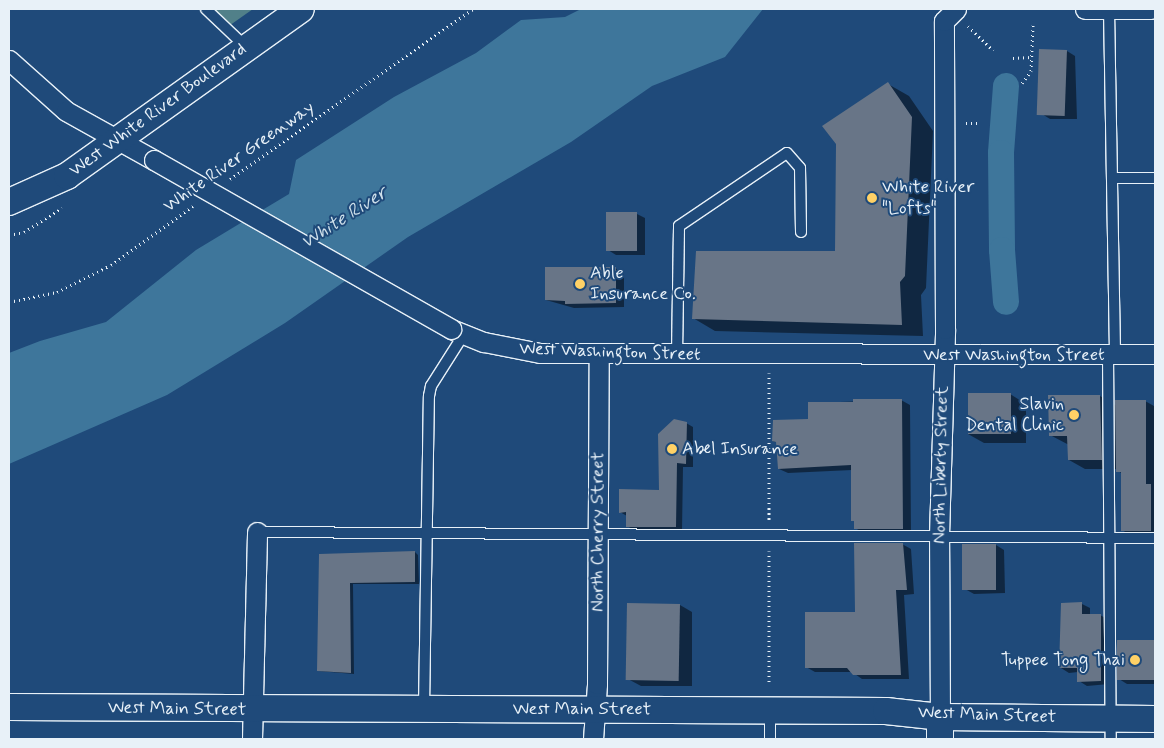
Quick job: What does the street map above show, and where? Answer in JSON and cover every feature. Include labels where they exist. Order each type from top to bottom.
[{"type":"main road","name":"West White River Boulevard","points":[[9,202],[67,176],[301,9]]},
{"type":"main road","name":"West Main Street","points":[[9,706],[255,710],[424,708],[886,712],[940,728],[1110,728],[1155,719]]},
{"type":"street","name":"North Liberty Street","points":[[940,728],[939,536],[943,354],[944,21],[956,9]]},
{"type":"street","points":[[1085,9],[1151,9]]},
{"type":"street","name":"West Washington Street","points":[[9,60],[66,111],[458,331],[484,342],[521,350],[599,355],[1155,354]]},
{"type":"street","name":"North Cherry Street","points":[[593,739],[596,709],[599,355]]},
{"type":"street","points":[[252,739],[255,710],[257,532]]},
{"type":"lane","points":[[206,9],[246,47]]},
{"type":"lane","points":[[1109,9],[1112,178],[1109,538],[1110,728]]},
{"type":"lane","points":[[676,355],[679,226],[787,153],[800,168],[801,232]]},
{"type":"lane","points":[[1112,178],[1155,178]]},
{"type":"lane","points":[[424,708],[429,396],[431,386],[458,331]]},
{"type":"lane","points":[[257,532],[1155,538]]},
{"type":"lane","points":[[770,710],[770,739]]},
{"type":"path","name":"White River Greenway","points":[[224,183],[473,9]]},
{"type":"path","points":[[967,25],[993,50]]},
{"type":"path","points":[[1022,83],[1031,71],[1033,26]]},
{"type":"path","points":[[1013,58],[1032,57]]},
{"type":"path","points":[[966,123],[981,123]]},
{"type":"path","name":"White River Greenway","points":[[9,302],[57,292],[111,265],[200,201]]},
{"type":"green space","points":[[206,9],[253,9],[226,28]]},
{"type":"water","name":"White River","points":[[581,9],[763,9],[725,57],[652,86],[571,142],[408,237],[285,323],[167,395],[9,464],[9,353],[40,341],[106,322],[196,250],[289,194],[296,160],[394,97],[476,53],[521,20],[565,17]]},
{"type":"building","points":[[1039,49],[1067,50],[1065,116],[1037,115]]},
{"type":"building","name":"White River \"Lofts\"","points":[[888,82],[912,117],[905,276],[900,282],[902,325],[692,319],[696,251],[835,251],[836,144],[822,126]]},
{"type":"building","points":[[606,212],[637,212],[637,251],[606,251]]},
{"type":"building","name":"Able Insurance Co.","points":[[545,267],[616,267],[616,303],[565,304],[565,301],[545,300]]},
{"type":"building","points":[[968,393],[1011,393],[1011,434],[968,434]]},
{"type":"building","name":"Slavin Dental Clinic","points":[[1048,395],[1100,395],[1102,460],[1068,460],[1067,436],[1049,436]]},
{"type":"building","points":[[853,399],[902,399],[903,529],[854,529],[854,521],[851,521],[851,465],[778,469],[776,442],[772,441],[773,420],[808,419],[808,402],[853,402]]},
{"type":"building","points":[[1115,400],[1146,400],[1146,484],[1151,484],[1151,531],[1121,531],[1121,472],[1116,472]]},
{"type":"building","points":[[674,419],[687,422],[686,464],[677,463],[676,527],[626,527],[626,512],[619,513],[619,489],[659,490],[658,434]]},
{"type":"building","points":[[854,543],[903,543],[907,590],[896,590],[901,675],[853,675],[847,668],[805,668],[805,612],[855,612]]},
{"type":"building","points":[[962,544],[996,544],[996,590],[962,590]]},
{"type":"building","points":[[415,551],[415,582],[350,583],[351,673],[317,671],[319,554]]},
{"type":"building","points":[[1082,602],[1082,614],[1101,614],[1101,681],[1077,682],[1077,668],[1059,668],[1061,603]]},
{"type":"building","points":[[627,603],[680,604],[679,681],[626,680]]},
{"type":"building","name":"Tuppee Tong Thai","points":[[1117,640],[1155,640],[1155,680],[1117,680]]},
{"type":"waterway","points":[[1006,86],[1001,153],[1002,250],[1006,302]]},
{"type":"place","name":"White River \"Lofts\"","points":[[872,198]]},
{"type":"place","name":"Able Insurance Co.","points":[[580,284]]},
{"type":"place","name":"Slavin Dental Clinic","points":[[1074,415]]},
{"type":"place","name":"Abel Insurance","points":[[672,449]]},
{"type":"place","name":"Tuppee Tong Thai","points":[[1135,660]]}]
